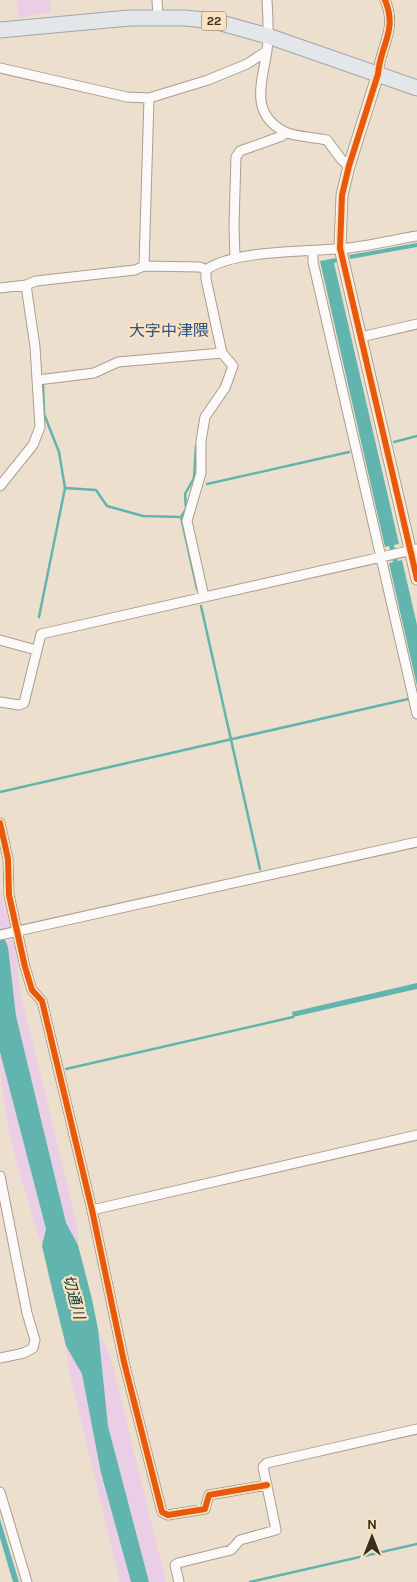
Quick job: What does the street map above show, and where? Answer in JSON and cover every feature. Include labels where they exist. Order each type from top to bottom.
[{"type":"main road","name":"22","points":[[0,30],[158,17],[214,21],[268,44],[378,74],[417,88]]},
{"type":"street","points":[[157,0],[158,17]]},
{"type":"street","points":[[267,0],[268,44],[260,82],[260,104],[271,121],[285,132],[327,140],[341,159],[349,166]]},
{"type":"street","points":[[385,0],[390,11],[390,32],[379,62],[378,74],[349,166],[342,195],[340,248],[414,549],[417,579]]},
{"type":"street","points":[[0,68],[127,97],[149,98],[208,80],[247,64],[268,44]]},
{"type":"street","points":[[144,266],[149,98]]},
{"type":"street","points":[[236,258],[234,225],[236,157],[240,151],[282,136],[285,132]]},
{"type":"street","points":[[206,270],[216,262],[236,258],[340,248],[417,236]]},
{"type":"street","points":[[313,251],[313,262],[390,555],[417,714]]},
{"type":"street","points":[[0,288],[26,285],[36,281],[135,270],[144,266],[200,267],[206,270]]},
{"type":"street","points":[[204,597],[187,521],[201,473],[201,441],[205,416],[225,388],[233,366],[222,353],[206,279],[206,270]]},
{"type":"street","points":[[0,486],[38,436],[40,427],[35,347],[26,285]]},
{"type":"street","points":[[361,337],[417,324]]},
{"type":"street","points":[[38,380],[94,372],[118,362],[222,353]]},
{"type":"street","points":[[0,702],[19,705],[24,703],[41,634],[414,549]]},
{"type":"street","points":[[0,640],[36,650]]},
{"type":"street","points":[[0,823],[8,859],[9,895],[16,931],[32,990],[42,1001],[92,1210],[124,1362],[162,1512],[168,1516],[205,1509],[209,1495],[267,1485]]},
{"type":"street","points":[[0,935],[417,842]]},
{"type":"street","points":[[92,1210],[417,1135]]},
{"type":"street","points":[[0,1176],[27,1313],[35,1340],[33,1348],[24,1353],[0,1358]]},
{"type":"street","points":[[180,1582],[175,1565],[178,1563],[231,1550],[240,1540],[276,1530],[263,1467],[267,1463],[417,1429]]},
{"type":"street","points":[[0,1492],[27,1582]]},
{"type":"shaded area","points":[[16,0],[50,0],[51,12],[19,18]]},
{"type":"shaded area","points":[[0,888],[16,946],[19,986],[78,1229],[78,1245],[66,1223],[16,1016],[8,947],[0,928]]},
{"type":"shaded area","points":[[0,1052],[46,1229],[42,1246],[20,1175],[8,1125],[1,1076]]},
{"type":"shaded area","points":[[98,1329],[111,1359],[166,1582],[149,1582],[108,1426]]},
{"type":"shaded area","points":[[66,1346],[82,1373],[101,1473],[131,1582],[120,1582],[69,1371]]},
{"type":"water","points":[[417,243],[417,247],[350,259],[349,255]]},
{"type":"water","points":[[336,258],[337,262],[334,263],[399,544],[394,545],[398,561],[402,560],[417,625],[417,686],[389,563],[393,562],[389,546],[385,547],[320,261]]},
{"type":"water","name":"切通川","points":[[0,928],[8,947],[16,1016],[66,1223],[78,1245],[92,1299],[98,1329],[108,1426],[149,1582],[131,1582],[101,1473],[82,1374],[66,1346],[42,1246],[46,1229],[0,1052]]},
{"type":"water","points":[[417,983],[417,989],[293,1017],[292,1012]]},
{"type":"water","points":[[0,1519],[19,1582],[13,1582],[0,1538]]},
{"type":"waterway","points":[[43,383],[44,414],[59,452],[65,488],[96,490],[107,506],[143,516],[181,517],[197,589]]},
{"type":"waterway","points":[[394,442],[417,436]]},
{"type":"waterway","points":[[181,517],[186,509],[185,494],[194,478],[196,446]]},
{"type":"waterway","points":[[207,484],[349,452]]},
{"type":"waterway","points":[[39,617],[65,488]]},
{"type":"waterway","points":[[201,606],[260,869]]},
{"type":"waterway","points":[[0,792],[408,699]]},
{"type":"waterway","points":[[66,1069],[293,1017]]},
{"type":"waterway","points":[[250,1582],[417,1544]]},
{"type":"cycle path","points":[[385,0],[389,11],[389,29],[378,74],[349,166],[342,195],[340,248],[417,579]]},
{"type":"cycle path","points":[[0,823],[8,859],[9,895],[25,967],[32,990],[42,1001],[92,1210],[124,1362],[162,1512],[168,1515],[205,1509],[209,1495],[267,1485]]},
{"type":"district","name":"大字中津隈","points":[[169,330]]}]
